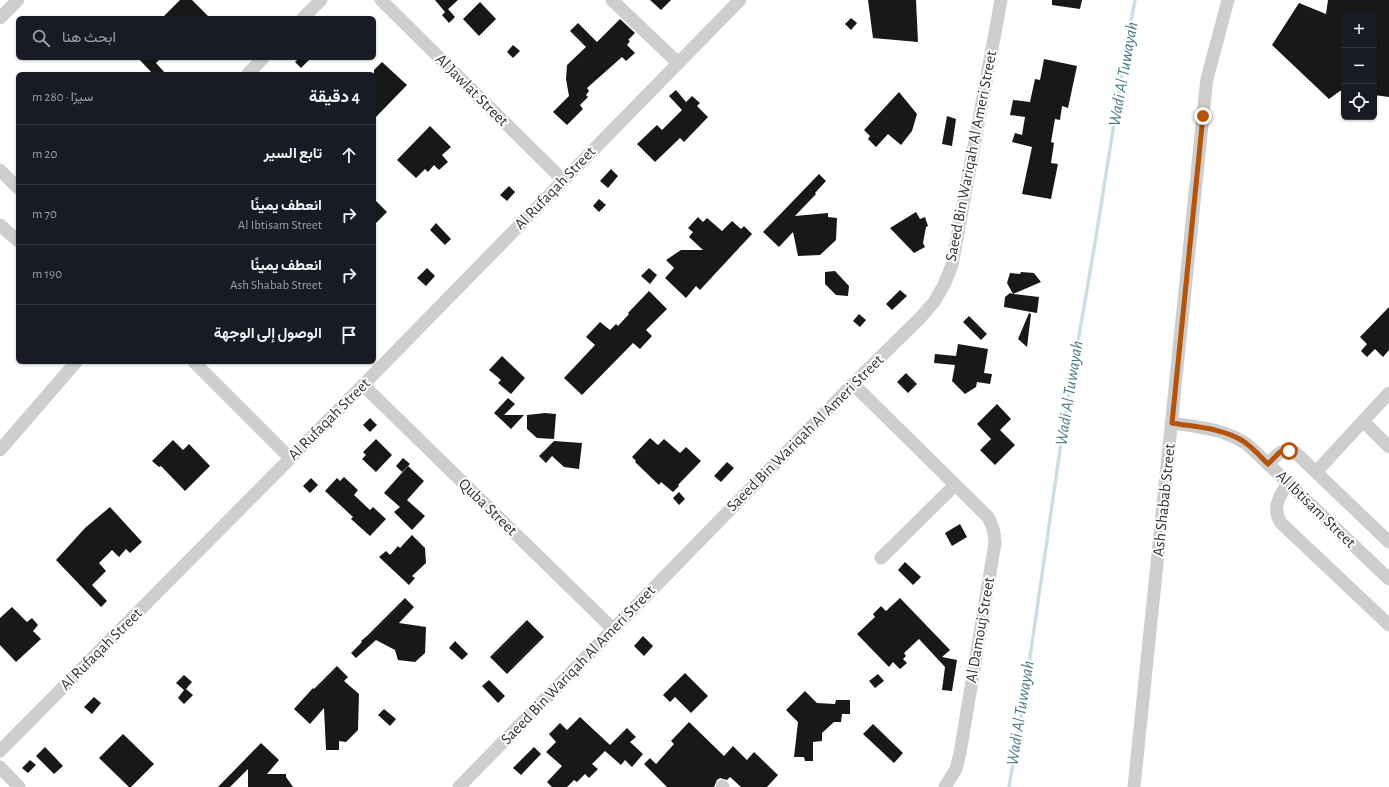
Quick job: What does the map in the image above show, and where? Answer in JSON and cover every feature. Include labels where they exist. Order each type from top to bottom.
[{"type":"street","points":[[0,18],[18,0]]},
{"type":"street","name":"Al Jawlat Street","points":[[381,0],[563,180]]},
{"type":"street","points":[[612,0],[678,63]]},
{"type":"street","name":"Al Rufaqah Street","points":[[0,751],[363,385],[740,0]]},
{"type":"street","name":"Saeed Bin Wariqah Al Ameri Street","points":[[464,785],[613,629],[853,384],[920,318],[934,302],[952,265],[1001,0]]},
{"type":"street","name":"Ash Shabab Street","points":[[1134,787],[1207,79],[1228,0]]},
{"type":"street","points":[[304,16],[314,2]]},
{"type":"street","points":[[250,72],[262,60]]},
{"type":"street","points":[[0,170],[16,186]]},
{"type":"street","points":[[0,225],[16,239]]},
{"type":"street","points":[[0,450],[74,364]]},
{"type":"street","points":[[196,364],[290,458]]},
{"type":"street","name":"Al Damouj Street","points":[[853,384],[988,517],[993,525],[995,543],[960,753],[956,769],[945,787]]},
{"type":"street","name":"Quba Street","points":[[363,385],[613,629]]},
{"type":"street","points":[[1316,472],[1389,393]]},
{"type":"street","points":[[1363,421],[1389,447]]},
{"type":"street","name":"Al Ibtisam Street","points":[[1172,423],[1216,430],[1235,437],[1248,445],[1389,579]]},
{"type":"street","points":[[1268,464],[1280,452],[1289,451],[1296,453],[1389,542]]},
{"type":"street","points":[[1288,482],[1276,506],[1277,515],[1281,524],[1389,626]]},
{"type":"street","points":[[881,558],[955,484]]},
{"type":"street","points":[[0,767],[19,787]]},
{"type":"building","points":[[180,0],[192,0],[208,16],[164,16]]},
{"type":"building","points":[[435,0],[458,0],[448,9],[455,17],[449,23],[442,15],[445,12]]},
{"type":"building","points":[[650,0],[671,0],[661,10]]},
{"type":"building","points":[[868,0],[916,0],[918,42],[873,38]]},
{"type":"building","points":[[1052,0],[1082,0],[1080,9],[1052,5]]},
{"type":"building","points":[[1328,0],[1389,0],[1389,97],[1377,95],[1377,12],[1341,12],[1341,90],[1329,99],[1272,45],[1299,3],[1326,14]]},
{"type":"building","points":[[480,2],[496,19],[479,36],[463,19]]},
{"type":"building","points":[[851,18],[857,23],[851,30],[845,24]]},
{"type":"building","points":[[620,19],[635,33],[628,40],[630,41],[627,45],[635,53],[626,61],[622,57],[587,88],[589,91],[586,95],[588,97],[580,105],[583,109],[567,125],[553,112],[569,96],[566,79],[567,65],[586,47],[570,31],[578,23],[597,42]]},
{"type":"building","points":[[513,45],[520,51],[513,58],[507,52]]},
{"type":"building","points":[[1044,59],[1077,66],[1068,108],[1062,106],[1060,120],[1055,119],[1051,142],[1054,143],[1051,163],[1058,164],[1051,199],[1022,194],[1032,147],[1012,142],[1015,133],[1022,135],[1025,117],[1010,115],[1013,100],[1030,102],[1035,79],[1040,80]]},
{"type":"building","points":[[140,60],[159,60],[156,63],[164,72],[151,72]]},
{"type":"building","points":[[297,60],[309,60],[301,68],[295,62]]},
{"type":"building","points":[[382,62],[407,85],[376,117],[376,72],[374,72],[374,70]]},
{"type":"building","points":[[676,90],[686,102],[692,96],[700,103],[697,106],[708,117],[684,142],[680,138],[655,162],[637,144],[657,125],[662,130],[682,110],[669,96]]},
{"type":"building","points":[[899,92],[917,114],[912,131],[901,145],[888,134],[876,147],[868,139],[870,136],[864,130]]},
{"type":"building","points":[[947,116],[956,119],[952,146],[942,144]]},
{"type":"building","points":[[430,126],[451,147],[442,155],[448,162],[439,170],[434,165],[428,172],[425,169],[416,178],[397,160]]},
{"type":"building","points":[[611,169],[618,176],[608,188],[600,181]]},
{"type":"building","points":[[819,174],[826,181],[795,216],[828,213],[828,217],[837,218],[836,240],[820,255],[798,256],[793,232],[779,247],[763,232]]},
{"type":"building","points":[[509,186],[515,192],[507,201],[500,195]]},
{"type":"building","points":[[599,199],[606,205],[599,212],[593,206]]},
{"type":"building","points":[[376,201],[387,212],[376,223]]},
{"type":"building","points":[[916,212],[920,219],[925,217],[928,226],[926,227],[923,243],[925,247],[914,253],[890,228]]},
{"type":"building","points":[[698,217],[703,222],[707,218],[722,231],[732,221],[741,229],[744,226],[752,234],[700,290],[696,286],[686,298],[665,278],[674,268],[666,260],[681,250],[703,250],[689,237],[693,232],[688,228]]},
{"type":"building","points":[[436,223],[451,239],[445,245],[430,230]]},
{"type":"building","points":[[427,268],[435,276],[426,286],[417,278]]},
{"type":"building","points":[[649,268],[657,275],[650,284],[641,276]]},
{"type":"building","points":[[835,271],[849,286],[848,296],[836,295],[825,284],[825,272]]},
{"type":"building","points":[[1010,273],[1034,273],[1041,282],[1013,294],[1007,283]]},
{"type":"building","points":[[900,290],[907,296],[892,310],[886,304]]},
{"type":"building","points":[[649,291],[667,309],[646,330],[652,336],[640,349],[633,343],[582,395],[564,378],[595,345],[586,337],[600,322],[610,330],[616,324],[618,326]]},
{"type":"building","points":[[1010,293],[1039,297],[1037,313],[1004,307],[1005,297]]},
{"type":"building","points":[[1389,307],[1389,350],[1383,357],[1375,349],[1367,357],[1361,351],[1367,344],[1360,337]]},
{"type":"building","points":[[1029,313],[1031,314],[1027,347],[1018,339]]},
{"type":"building","points":[[859,314],[866,320],[860,327],[853,321]]},
{"type":"building","points":[[969,316],[987,334],[981,340],[963,322]]},
{"type":"building","points":[[958,344],[988,349],[984,373],[992,374],[990,384],[977,382],[976,387],[965,394],[952,381],[955,365],[934,363],[935,354],[956,356]]},
{"type":"building","points":[[502,356],[525,378],[511,394],[498,383],[501,380],[489,370]]},
{"type":"building","points":[[906,373],[917,384],[908,393],[897,382]]},
{"type":"building","points":[[508,398],[515,404],[504,415],[524,415],[511,429],[494,413]]},
{"type":"building","points":[[997,404],[1011,419],[1000,430],[1015,445],[995,465],[980,450],[991,439],[977,424]]},
{"type":"building","points":[[545,413],[556,414],[554,439],[537,438],[527,429],[527,415]]},
{"type":"building","points":[[370,418],[377,425],[370,432],[363,425]]},
{"type":"building","points":[[650,438],[658,445],[664,439],[680,453],[686,447],[701,461],[673,492],[661,482],[659,485],[635,462],[636,461],[632,457]]},
{"type":"building","points":[[376,439],[392,455],[376,472],[362,459],[366,455],[363,452]]},
{"type":"building","points":[[173,440],[183,450],[189,444],[210,466],[185,491],[161,466],[159,467],[152,461]]},
{"type":"building","points":[[554,441],[582,443],[579,469],[564,467],[552,456],[546,463],[539,456]]},
{"type":"building","points":[[403,458],[410,464],[402,472],[396,466]]},
{"type":"building","points":[[727,462],[734,468],[721,482],[714,476]]},
{"type":"building","points":[[408,466],[424,481],[407,500],[425,516],[412,530],[394,512],[400,507],[384,493]]},
{"type":"building","points":[[344,477],[358,490],[354,495],[370,510],[373,507],[386,519],[370,536],[351,519],[353,517],[325,491],[337,478],[340,481]]},
{"type":"building","points":[[311,478],[318,485],[310,493],[303,486]]},
{"type":"building","points":[[679,492],[685,499],[679,505],[673,498]]},
{"type":"building","points":[[110,507],[142,542],[130,553],[126,549],[119,557],[112,550],[99,563],[106,571],[92,585],[107,601],[101,607],[56,560],[85,528]]},
{"type":"building","points":[[960,524],[967,537],[952,546],[945,533]]},
{"type":"building","points":[[412,535],[425,548],[426,563],[412,576],[415,578],[409,585],[379,557],[386,551],[390,555],[398,546],[400,548]]},
{"type":"building","points":[[905,562],[921,577],[913,585],[898,570]]},
{"type":"building","points":[[405,598],[414,607],[399,623],[426,627],[425,653],[415,662],[398,660],[395,650],[376,640],[356,658],[351,653],[362,642],[361,641]]},
{"type":"building","points":[[900,598],[950,650],[942,657],[957,660],[952,691],[942,690],[945,667],[919,639],[904,653],[906,656],[903,659],[907,663],[900,669],[893,662],[889,667],[857,634],[875,617],[873,614],[881,606],[886,611]]},
{"type":"building","points":[[12,607],[27,622],[32,618],[38,625],[33,631],[41,639],[16,662],[0,645],[0,618]]},
{"type":"building","points":[[527,620],[544,637],[507,674],[490,657]]},
{"type":"building","points":[[643,636],[653,646],[644,656],[634,646]]},
{"type":"building","points":[[455,641],[468,654],[462,660],[449,648]]},
{"type":"building","points":[[337,666],[348,677],[344,681],[359,694],[358,730],[346,742],[339,741],[339,750],[326,750],[324,708],[310,724],[294,709],[313,688],[314,689]]},
{"type":"building","points":[[685,673],[708,696],[691,713],[675,697],[670,702],[663,695]]},
{"type":"building","points":[[878,674],[884,681],[875,688],[869,681]]},
{"type":"building","points":[[184,675],[192,682],[186,689],[193,695],[184,704],[178,698],[184,690],[176,683]]},
{"type":"building","points":[[489,680],[505,696],[498,703],[482,686]]},
{"type":"building","points":[[805,691],[817,703],[835,704],[836,700],[850,700],[850,714],[842,714],[841,722],[834,722],[822,733],[822,741],[813,742],[813,761],[805,761],[804,757],[794,757],[798,722],[786,710]]},
{"type":"building","points":[[94,697],[101,703],[92,714],[84,707]]},
{"type":"building","points":[[384,709],[396,719],[390,726],[378,715]]},
{"type":"building","points":[[580,717],[610,745],[627,728],[636,737],[630,742],[643,754],[632,767],[625,760],[621,765],[605,751],[592,764],[598,769],[589,778],[585,774],[577,782],[574,780],[567,787],[552,787],[547,782],[562,766],[546,752],[556,742],[549,734],[560,723],[567,730]]},
{"type":"building","points":[[689,722],[724,756],[733,746],[747,760],[754,752],[778,775],[767,787],[741,787],[730,777],[727,780],[720,778],[717,780],[714,787],[667,787],[644,764],[650,758],[656,764],[674,744],[671,741]]},
{"type":"building","points":[[873,724],[903,753],[894,763],[863,734]]},
{"type":"building","points":[[123,734],[154,764],[131,787],[129,787],[99,758]]},
{"type":"building","points":[[261,743],[279,760],[267,774],[286,774],[286,777],[293,787],[248,787],[248,769],[230,787],[218,787]]},
{"type":"building","points":[[45,747],[63,766],[54,774],[36,756]]},
{"type":"building","points":[[534,747],[541,754],[521,775],[513,768]]},
{"type":"building","points":[[30,760],[36,765],[28,773],[22,768]]},
{"type":"waterway","name":"Wadi Al Tuwayah","points":[[1009,787],[1024,699],[1063,429],[1135,0]]},
{"type":"route","points":[[1203,116],[1172,423],[1226,433],[1242,440],[1268,464],[1280,452],[1289,451]]}]
